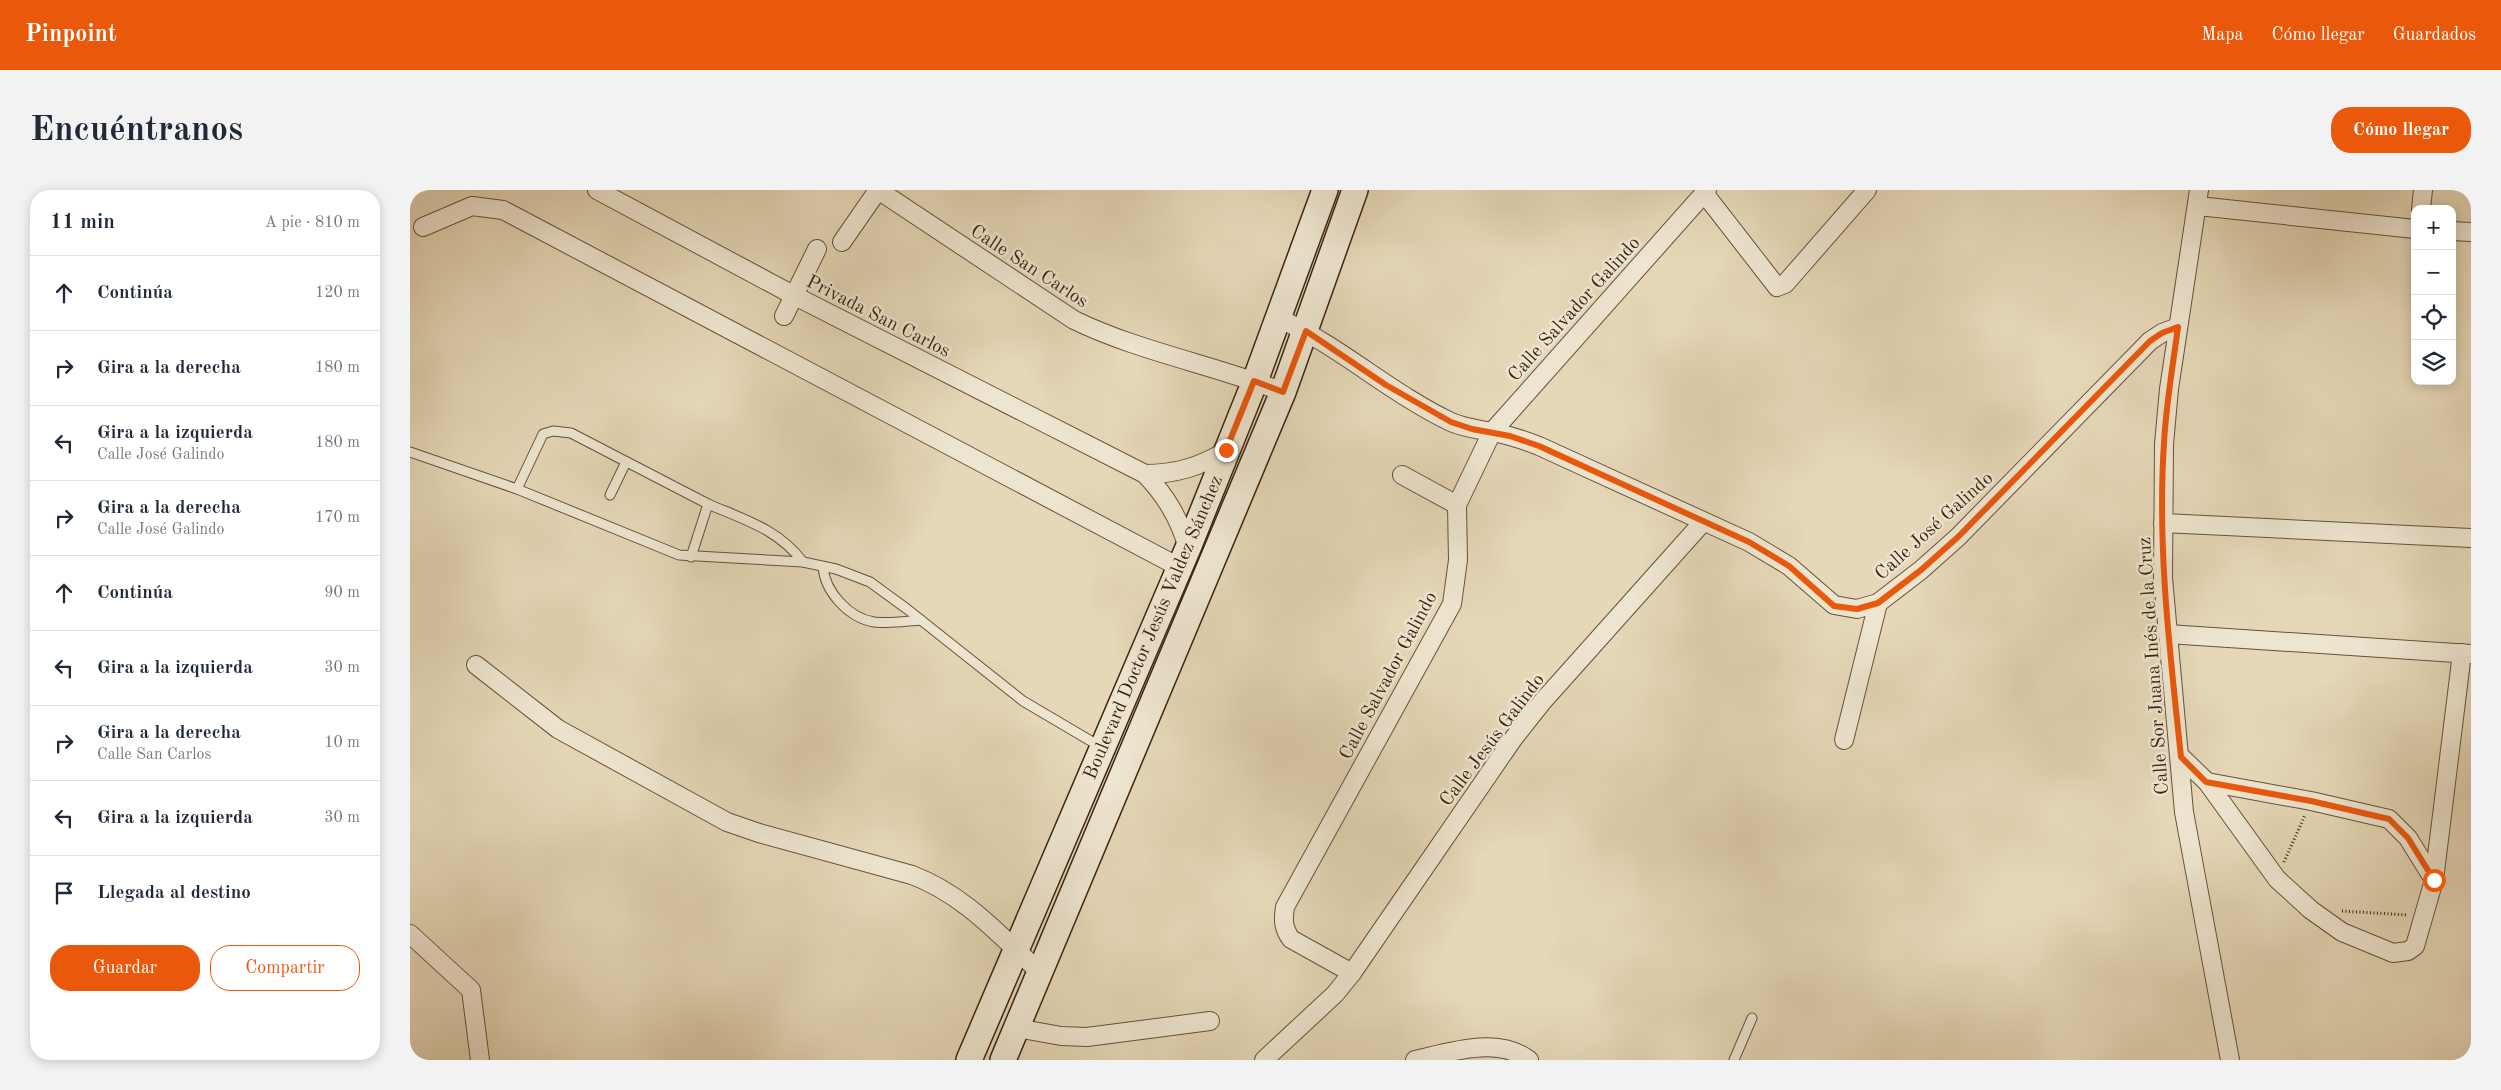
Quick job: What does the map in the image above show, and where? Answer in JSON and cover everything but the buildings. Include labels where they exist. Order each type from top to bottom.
[{"type":"main road","name":"Boulevard Doctor Jesús Valdez Sánchez","points":[[969,1060],[1183,558],[1254,381],[1325,190]]},
{"type":"main road","name":"Boulevard Doctor Jesús Valdez Sánchez","points":[[1003,1060],[1283,392],[1355,190]]},
{"type":"street","name":"Privada San Carlos","points":[[597,190],[793,295],[1145,474],[1172,508],[1182,527],[1183,558]]},
{"type":"street","points":[[842,242],[878,190]]},
{"type":"street","name":"Calle San Carlos","points":[[878,190],[1074,320],[1108,334],[1283,392]]},
{"type":"street","points":[[1706,191],[1776,287],[1785,284],[1867,190]]},
{"type":"street","points":[[2421,205],[2423,190]]},
{"type":"street","name":"Calle Salvador Galindo","points":[[1352,974],[1291,939],[1286,932],[1283,922],[1285,907],[1452,604],[1458,560],[1457,505],[1492,432],[1706,191]]},
{"type":"street","points":[[2200,195],[2411,228]]},
{"type":"street","name":"Calle Sor Juana Inés de la Cruz","points":[[2200,195],[2178,327],[2164,444],[2163,578],[2181,757],[2184,812],[2230,1060]]},
{"type":"street","points":[[423,227],[456,211],[472,206],[503,210],[1183,558]]},
{"type":"street","points":[[2456,231],[2471,232]]},
{"type":"street","points":[[784,316],[817,249]]},
{"type":"street","name":"Calle José Galindo","points":[[1278,318],[1306,331],[1386,385],[1451,422],[1539,446],[1767,551],[1789,566],[1834,606],[1857,609],[1878,603],[1921,570],[1958,537],[2150,341],[2162,333],[2178,327]]},
{"type":"street","name":"Privada San Carlos","points":[[1145,474],[1167,474],[1188,470],[1208,462],[1226,450]]},
{"type":"street","points":[[1402,475],[1457,505]]},
{"type":"street","name":"Calle Jesús Galindo","points":[[1264,1060],[1323,1006],[1352,974],[1513,739],[1543,701],[1703,522]]},
{"type":"street","points":[[2163,523],[2471,538]]},
{"type":"street","points":[[1844,740],[1878,603]]},
{"type":"street","points":[[2168,634],[2467,653],[2434,880],[2415,946],[2408,951],[2393,953],[2342,932],[2311,910],[2277,878],[2206,782],[2181,757]]},
{"type":"street","points":[[476,665],[558,729],[727,822],[759,833],[912,874],[932,882],[971,907],[1041,972]]},
{"type":"street","points":[[2206,782],[2311,801],[2389,819],[2408,838],[2434,880]]},
{"type":"street","points":[[410,934],[471,990],[480,1060]]},
{"type":"street","points":[[1017,1028],[1061,1036],[1087,1037],[1210,1021]]},
{"type":"street","points":[[1415,1060],[1461,1050],[1496,1048],[1519,1052],[1529,1060]]},
{"type":"lane","points":[[517,489],[540,438],[547,432],[564,430],[708,504],[774,533],[784,540],[803,562]]},
{"type":"lane","points":[[410,452],[517,489],[664,551],[691,557],[803,562],[824,568],[836,569],[870,582],[921,620],[1023,702],[1101,747]]},
{"type":"lane","points":[[610,495],[626,462]]},
{"type":"lane","points":[[691,557],[708,504]]},
{"type":"lane","points":[[824,568],[828,586],[835,596],[860,618],[889,622],[921,620]]},
{"type":"lane","points":[[1734,1060],[1752,1018]]},
{"type":"path","points":[[2277,878],[2311,801]]},
{"type":"path","points":[[2311,910],[2424,915]]},
{"type":"route","points":[[1226,450],[1254,381],[1283,392],[1306,331],[1386,385],[1451,422],[1472,429],[1525,440],[1749,542],[1767,551],[1789,566],[1834,606],[1857,609],[1878,603],[1921,570],[1958,537],[2150,341],[2162,333],[2178,327],[2169,389],[2164,444],[2163,578],[2181,757],[2206,782],[2311,801],[2379,815],[2389,819],[2408,838],[2434,880]]}]
